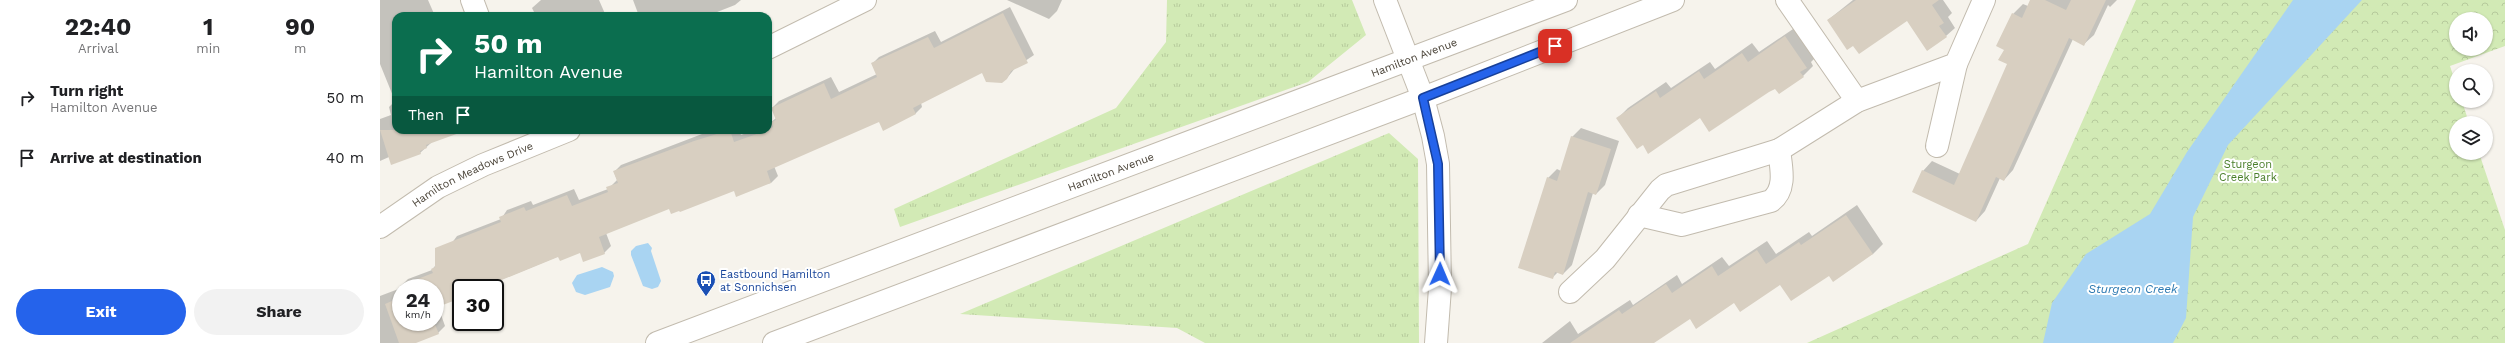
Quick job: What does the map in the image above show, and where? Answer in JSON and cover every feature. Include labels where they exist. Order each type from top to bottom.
[{"type":"street","points":[[472,0],[476,12]]},
{"type":"street","points":[[772,46],[865,0]]},
{"type":"street","points":[[1385,0],[1423,98],[1438,164],[1440,288],[1436,343]]},
{"type":"street","name":"Hamilton Avenue","points":[[657,343],[1566,0]]},
{"type":"street","points":[[774,343],[1423,98],[1673,0]]},
{"type":"street","points":[[1787,0],[1857,101]]},
{"type":"street","points":[[1937,146],[1956,64],[1984,0]]},
{"type":"street","points":[[1570,292],[1606,259],[1639,215],[1666,185],[1780,150],[1857,101],[1956,64]]},
{"type":"street","name":"Hamilton Meadows Drive","points":[[380,226],[438,187],[526,138],[548,134]]},
{"type":"street","points":[[1639,215],[1682,225],[1771,201],[1776,198],[1781,186],[1780,150]]},
{"type":"green space","points":[[1167,0],[1352,0],[1366,35],[1308,82],[900,227],[894,209],[1116,108],[1166,42]]},
{"type":"green space","name":"Sturgeon Creek Park","points":[[2136,0],[2505,0],[2505,46],[2493,50],[2493,12],[2449,12],[2449,56],[2478,56],[2456,64],[2449,64],[2449,108],[2464,108],[2467,116],[2449,116],[2449,160],[2481,160],[2505,230],[2505,343],[1807,343],[2028,244]]},
{"type":"green space","points":[[1389,133],[1418,159],[1419,343],[1205,343],[1177,328],[960,314]]},
{"type":"water","name":"Sturgeon Creek","points":[[2293,0],[2362,0],[2228,145],[2193,217],[2186,318],[2173,343],[2043,343],[2052,303],[2086,254],[2150,214],[2187,152]]},
{"type":"water","points":[[648,243],[652,248],[651,251],[661,281],[658,287],[652,289],[643,286],[631,255],[631,251],[636,246]]},
{"type":"water","points":[[602,267],[613,272],[614,276],[610,287],[585,295],[576,292],[572,283],[577,275]]},
{"type":"building","points":[[1856,0],[1939,0],[1932,5],[1944,23],[1939,26],[1947,37],[1927,51],[1907,21],[1859,54],[1853,46],[1847,50],[1827,20]]},
{"type":"building","points":[[2030,0],[2045,0],[2066,10],[2071,0],[2106,0],[2084,46],[2069,38],[2004,181],[1996,177],[1976,222],[1912,192],[1922,170],[1954,185],[2007,64],[1998,60],[2004,50],[1996,46],[2012,13],[2022,18]]},
{"type":"building","points":[[1003,13],[1028,63],[1011,71],[1007,79],[1002,83],[986,82],[982,73],[913,108],[916,114],[883,131],[879,122],[767,171],[771,183],[736,197],[734,191],[680,212],[671,214],[669,209],[599,237],[605,254],[583,262],[580,253],[560,261],[558,257],[504,279],[452,279],[452,301],[444,305],[444,279],[418,279],[433,273],[431,269],[435,267],[435,248],[501,222],[499,217],[524,207],[526,211],[567,195],[572,206],[608,192],[606,187],[618,183],[613,171],[717,134],[731,134],[734,142],[757,134],[772,134],[772,122],[776,120],[772,108],[824,83],[831,99],[877,77],[871,63],[928,37],[934,48]]},
{"type":"building","points":[[1785,36],[1807,68],[1800,72],[1804,77],[1779,94],[1775,89],[1769,92],[1709,132],[1700,118],[1648,154],[1643,145],[1637,149],[1616,118],[1656,91],[1660,98],[1699,71],[1704,79],[1742,53],[1748,62]]},
{"type":"building","points":[[380,130],[392,130],[392,134],[456,134],[426,145],[427,148],[420,151],[421,154],[391,165]]},
{"type":"building","points":[[1571,136],[1611,149],[1596,195],[1588,192],[1563,275],[1555,272],[1553,279],[1518,268],[1547,177],[1557,181]]},
{"type":"building","points":[[1846,215],[1873,254],[1833,282],[1829,276],[1791,301],[1780,285],[1740,312],[1734,303],[1696,329],[1690,319],[1654,343],[1570,343],[1619,310],[1622,314],[1666,284],[1672,293],[1712,266],[1718,276],[1757,250],[1766,264],[1799,242],[1801,245]]},
{"type":"building","points":[[392,301],[392,324],[385,304]]},
{"type":"building","points":[[395,331],[438,331],[439,334],[416,343],[399,343]]},
{"type":"place","name":"Eastbound Hamilton at Sonnichsen","points":[[706,297]]},
{"type":"route","points":[[1440,274],[1440,202],[1438,164],[1433,136],[1423,98],[1555,46]]}]
